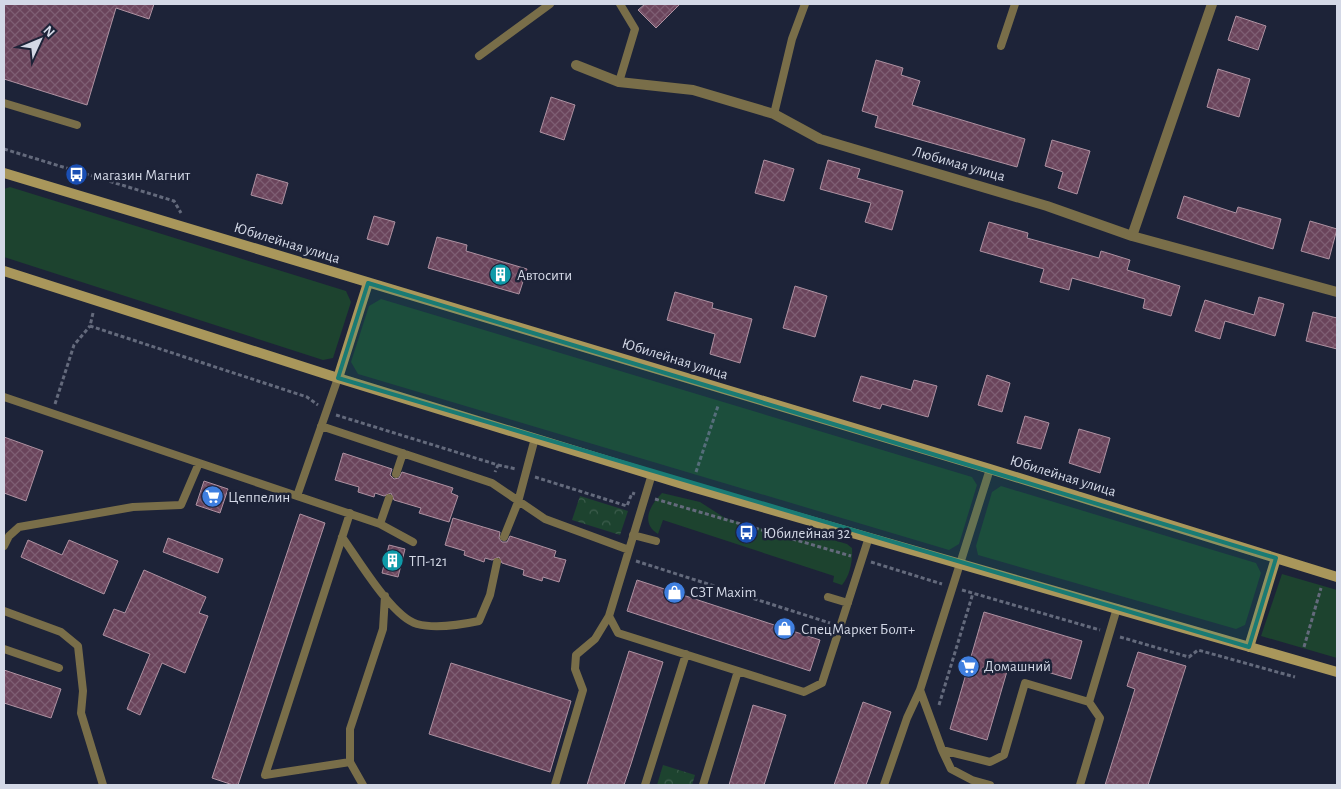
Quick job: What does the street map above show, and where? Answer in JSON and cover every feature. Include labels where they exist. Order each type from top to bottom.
[{"type":"main road","name":"Юбилейная улица","points":[[4,173],[990,469],[1337,577]]},
{"type":"main road","points":[[4,271],[338,378],[652,474],[1337,672]]},
{"type":"main road","points":[[338,378],[368,283]]},
{"type":"main road","points":[[1249,647],[1276,558]]},
{"type":"street","points":[[1132,236],[1212,4]]},
{"type":"street","name":"Любимая улица","points":[[576,65],[619,82],[694,90],[774,114],[820,139],[1047,206],[1132,236],[1337,292]]},
{"type":"lane","points":[[479,56],[550,4]]},
{"type":"lane","points":[[619,82],[635,29],[620,4]]},
{"type":"lane","points":[[774,114],[792,39],[805,4]]},
{"type":"lane","points":[[1000,46],[1015,4]]},
{"type":"lane","points":[[4,103],[77,125]]},
{"type":"lane","points":[[298,496],[338,378]]},
{"type":"lane","points":[[4,397],[350,513],[380,524],[413,542]]},
{"type":"lane","points":[[321,426],[492,482],[518,502],[545,519],[627,554]]},
{"type":"lane","points":[[504,537],[518,502],[535,438]]},
{"type":"lane","points":[[396,474],[403,453]]},
{"type":"lane","points":[[4,546],[8,536],[20,527],[133,508],[181,504],[199,463]]},
{"type":"lane","points":[[884,785],[907,718],[920,690],[990,469]]},
{"type":"lane","points":[[555,785],[583,690],[575,670],[576,655],[595,639],[608,616],[652,474]]},
{"type":"lane","points":[[380,524],[389,498]]},
{"type":"lane","points":[[350,513],[265,775],[350,762]]},
{"type":"lane","points":[[633,535],[656,542]]},
{"type":"lane","points":[[342,537],[398,614],[417,624],[460,625],[479,621],[490,595],[498,562]]},
{"type":"lane","points":[[608,616],[618,632],[804,692],[822,683],[869,537]]},
{"type":"lane","points":[[363,785],[350,762],[350,729],[383,629],[385,596]]},
{"type":"lane","points":[[828,597],[848,603]]},
{"type":"lane","points":[[1089,702],[1117,608]]},
{"type":"lane","points":[[4,611],[61,632],[78,646],[83,691],[81,713],[103,785]]},
{"type":"lane","points":[[4,649],[60,668]]},
{"type":"lane","points":[[645,785],[686,654]]},
{"type":"lane","points":[[702,785],[738,671]]},
{"type":"lane","points":[[942,750],[990,762],[1004,754],[1025,684],[1089,702],[1100,718],[1080,785]]},
{"type":"lane","points":[[920,690],[942,750],[951,768],[972,783],[990,785]]},
{"type":"path","points":[[4,149],[174,201],[190,229]]},
{"type":"path","points":[[51,413],[74,345],[90,326],[94,313],[85,311]]},
{"type":"path","points":[[90,326],[307,397],[326,412],[498,465],[515,468],[525,474],[628,506],[632,493],[645,496],[1189,657],[1198,650],[1295,677]]},
{"type":"path","points":[[696,472],[718,406]]},
{"type":"path","points":[[492,482],[498,465]]},
{"type":"path","points":[[627,554],[840,626]]},
{"type":"path","points":[[1304,647],[1321,588]]},
{"type":"path","points":[[933,725],[973,593]]},
{"type":"highlighted area","points":[[368,283],[1276,558],[1249,647],[338,378]]},
{"type":"green space","points":[[10,187],[346,291],[351,302],[333,358],[323,360],[4,257],[4,189]]},
{"type":"green space","points":[[381,299],[972,477],[977,485],[959,544],[949,550],[358,374],[351,362],[369,306]]},
{"type":"green space","points":[[1001,486],[1256,563],[1261,573],[1245,625],[1236,629],[978,555],[976,546],[992,492]]},
{"type":"green space","points":[[662,493],[700,502],[725,518],[773,532],[803,531],[847,544],[852,548],[852,553],[847,577],[842,585],[833,582],[834,576],[663,520],[658,534],[649,525],[648,519],[651,508]]},
{"type":"green space","points":[[580,496],[628,511],[620,535],[572,520]]},
{"type":"green space","points":[[1282,574],[1337,590],[1337,658],[1261,636]]},
{"type":"green space","points":[[663,765],[695,775],[692,785],[657,785]]},
{"type":"building","points":[[4,4],[154,4],[149,19],[116,8],[87,105],[4,79]]},
{"type":"building","points":[[645,4],[680,4],[656,28],[638,10]]},
{"type":"building","points":[[1236,16],[1266,26],[1258,50],[1228,40]]},
{"type":"building","points":[[876,60],[903,68],[901,75],[920,81],[912,105],[1025,139],[1017,167],[875,127],[878,116],[862,111]]},
{"type":"building","points":[[1218,69],[1250,79],[1239,117],[1207,107]]},
{"type":"building","points":[[551,97],[575,105],[564,140],[540,132]]},
{"type":"building","points":[[1052,140],[1090,151],[1077,194],[1058,188],[1063,172],[1045,166]]},
{"type":"building","points":[[764,160],[794,169],[784,201],[755,193]]},
{"type":"building","points":[[828,160],[860,169],[857,178],[903,191],[892,230],[865,222],[871,203],[820,189]]},
{"type":"building","points":[[257,174],[288,183],[282,204],[251,195]]},
{"type":"building","points":[[1184,196],[1236,213],[1238,207],[1281,219],[1273,249],[1177,218]]},
{"type":"building","points":[[374,216],[395,222],[388,245],[367,239]]},
{"type":"building","points":[[1310,221],[1337,229],[1329,259],[1301,251]]},
{"type":"building","points":[[989,222],[1028,233],[1027,238],[1099,258],[1101,251],[1130,260],[1127,270],[1180,286],[1171,316],[1143,308],[1145,299],[1072,278],[1069,290],[1040,282],[1044,269],[980,251]]},
{"type":"building","points":[[437,237],[467,245],[466,251],[527,269],[519,294],[428,268]]},
{"type":"building","points":[[795,286],[827,296],[815,337],[783,328]]},
{"type":"building","points":[[675,292],[713,303],[712,308],[752,319],[740,363],[710,354],[715,334],[667,320]]},
{"type":"building","points":[[1259,297],[1284,304],[1275,336],[1225,321],[1220,339],[1195,331],[1205,300],[1254,315]]},
{"type":"building","points":[[1313,312],[1337,318],[1337,349],[1306,341]]},
{"type":"building","points":[[987,375],[1010,383],[1002,412],[978,405]]},
{"type":"building","points":[[861,376],[911,390],[914,380],[937,386],[928,417],[882,404],[880,409],[853,401]]},
{"type":"building","points":[[1025,416],[1049,423],[1041,449],[1017,443]]},
{"type":"building","points":[[1079,429],[1110,438],[1100,473],[1069,463]]},
{"type":"building","points":[[4,437],[43,451],[26,501],[4,493]]},
{"type":"building","points":[[343,453],[392,469],[390,475],[394,479],[399,478],[402,472],[453,488],[451,493],[458,496],[449,522],[419,513],[421,508],[394,500],[391,493],[384,496],[375,493],[374,497],[358,492],[359,487],[335,480]]},
{"type":"building","name":"Цеппелин","points":[[204,481],[228,489],[220,513],[196,505]]},
{"type":"building","points":[[300,514],[325,523],[238,785],[233,785],[212,778]]},
{"type":"building","points":[[453,518],[500,532],[499,538],[502,542],[507,542],[510,536],[556,551],[554,557],[566,560],[559,582],[543,577],[542,581],[523,575],[524,570],[502,563],[499,557],[492,560],[485,558],[484,562],[464,555],[465,551],[445,545]]},
{"type":"building","points":[[168,538],[223,559],[218,573],[163,552]]},
{"type":"building","points":[[28,540],[62,555],[69,540],[118,561],[104,594],[21,557]]},
{"type":"building","name":"ТП-121","points":[[389,545],[405,549],[398,577],[382,573]]},
{"type":"building","points":[[144,570],[206,597],[199,613],[208,616],[185,673],[162,663],[140,715],[127,709],[150,654],[103,635],[114,609],[125,613]]},
{"type":"building","points":[[637,580],[820,640],[810,671],[627,611]]},
{"type":"building","points":[[984,612],[1082,641],[1071,679],[1010,661],[987,740],[950,729]]},
{"type":"building","points":[[629,651],[663,662],[624,785],[587,785]]},
{"type":"building","points":[[1138,652],[1186,666],[1148,785],[1105,785],[1135,689],[1127,686]]},
{"type":"building","points":[[451,663],[571,701],[550,772],[429,734]]},
{"type":"building","points":[[4,670],[61,689],[51,718],[4,703]]},
{"type":"building","points":[[863,702],[891,712],[870,774],[866,785],[834,785]]},
{"type":"building","points":[[753,705],[786,715],[764,785],[729,785]]},
{"type":"place","name":"магазин Магнит","points":[[77,175]]},
{"type":"place","name":"Автосити","points":[[501,275]]},
{"type":"place","name":"Цеппелин","points":[[212,497]]},
{"type":"place","name":"Юбилейная 32","points":[[747,533]]},
{"type":"place","name":"ТП-121","points":[[393,561]]},
{"type":"place","name":"СЗТ Maxim","points":[[674,592]]},
{"type":"place","name":"СпецМаркет Болт+","points":[[785,629]]},
{"type":"place","name":"Домашний","points":[[968,666]]}]
